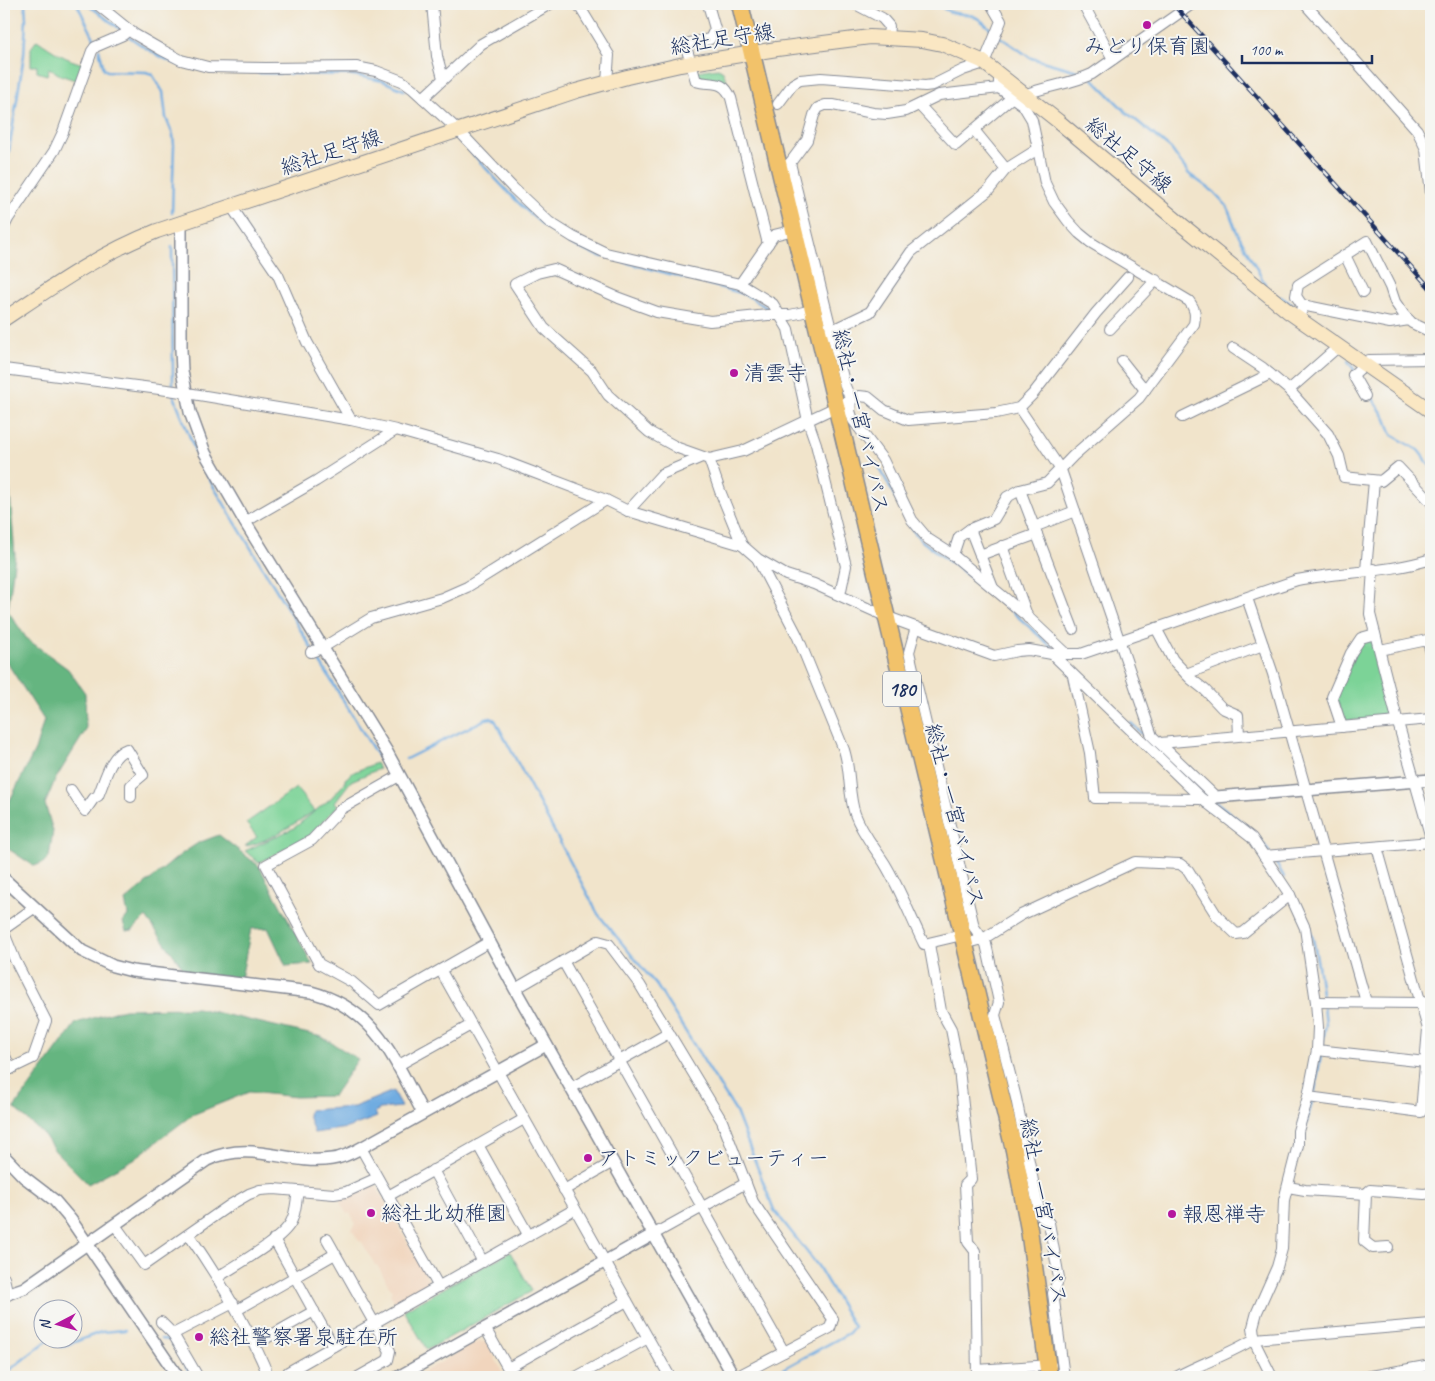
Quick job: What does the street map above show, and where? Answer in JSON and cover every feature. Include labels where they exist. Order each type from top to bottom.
[{"type":"highway","name":"総社・一宮バイパス","points":[[740,4],[751,53],[785,166],[794,230],[813,310],[825,333],[835,407],[1014,1150],[1053,1369]]},
{"type":"main road","name":"総社足守線","points":[[4,320],[72,274],[130,242],[181,222],[576,90],[690,63],[870,37],[888,37],[942,44],[984,63],[999,81],[1058,121],[1182,226],[1300,319],[1431,411]]},
{"type":"street","points":[[97,4],[126,32],[181,60],[208,67],[356,67],[376,71],[402,81],[458,130],[513,188],[549,222],[573,237],[606,253],[740,284],[773,304],[788,329],[808,421],[816,444],[846,566],[840,595]]},
{"type":"street","points":[[432,4],[437,56],[443,78]]},
{"type":"street","points":[[423,98],[481,44],[550,4]]},
{"type":"street","points":[[578,4],[609,55],[607,82]]},
{"type":"street","points":[[708,4],[715,29],[710,39],[688,45],[687,50],[690,63],[696,80],[717,83],[728,92],[768,244]]},
{"type":"street","points":[[855,4],[882,18],[889,26],[888,37]]},
{"type":"street","points":[[778,104],[793,84],[800,80],[821,78],[925,86],[934,85],[963,70],[984,63],[1001,21],[991,4]]},
{"type":"street","points":[[1083,4],[1114,59]]},
{"type":"street","points":[[920,106],[956,145],[1018,95],[1082,79],[1092,74],[1192,4]]},
{"type":"street","points":[[1305,4],[1417,130],[1426,150],[1431,194]]},
{"type":"street","points":[[4,227],[54,151],[98,46],[126,32]]},
{"type":"street","points":[[999,81],[939,95],[920,106],[906,111],[887,114],[824,105],[818,108],[807,140],[785,166],[825,333],[851,400],[850,411],[853,420],[883,460],[912,520],[928,539],[953,555],[1029,618],[1059,654],[1072,675],[1210,799],[1269,855],[1290,895],[1304,928],[1322,1002],[1318,1026],[1320,1050],[1312,1097],[1298,1131],[1298,1145],[1284,1200],[1282,1248],[1277,1267],[1257,1312],[1253,1327],[1254,1339],[1272,1377]]},
{"type":"street","points":[[953,555],[959,536],[970,528],[994,519],[1007,497],[1020,490],[1047,483],[1138,398],[1194,324],[1194,308],[1189,301],[1090,242],[1078,233],[1054,202],[1045,183],[1032,120],[1018,95]]},
{"type":"street","points":[[974,130],[1006,169]]},
{"type":"street","points":[[825,333],[870,312],[910,252],[990,190],[1006,169],[1038,149]]},
{"type":"street","points":[[231,206],[278,276],[308,342],[351,420]]},
{"type":"street","points":[[181,222],[180,349],[177,391],[190,412],[205,453],[316,650],[387,752],[489,942],[515,989],[546,1045],[735,1377],[830,1328],[833,1319],[753,1202],[722,1121],[640,985],[609,944],[598,941],[515,989]]},
{"type":"street","points":[[740,284],[774,235],[794,230]]},
{"type":"street","points":[[1300,319],[1302,305],[1296,296],[1298,286],[1367,241],[1390,287],[1395,302],[1409,320],[1431,332]]},
{"type":"street","points":[[1344,255],[1363,292]]},
{"type":"street","points":[[742,545],[706,458],[678,448],[649,432],[608,395],[592,371],[544,328],[515,284],[537,273],[554,270],[657,312],[710,321],[768,315],[781,316],[813,310]]},
{"type":"street","points":[[628,511],[662,474],[706,458],[743,451],[859,396],[868,398],[884,410],[908,420],[996,413],[1019,408],[1033,394],[1096,312],[1128,277]]},
{"type":"street","points":[[1110,329],[1156,280]]},
{"type":"street","points":[[1302,305],[1390,323],[1409,320]]},
{"type":"street","points":[[1288,390],[1339,346]]},
{"type":"street","points":[[1233,348],[1270,374],[1288,390],[1328,434],[1339,456],[1344,477],[1381,481],[1398,467],[1431,502]]},
{"type":"street","points":[[1365,396],[1353,375],[1369,360],[1431,359]]},
{"type":"street","points":[[1122,361],[1145,390]]},
{"type":"street","points":[[4,368],[177,391],[351,420],[396,430],[498,459],[606,500],[628,511],[742,545],[758,559],[786,575],[840,595],[885,616],[994,656],[1029,650],[1059,654],[1080,654],[1297,580],[1322,575],[1411,566],[1431,559]]},
{"type":"street","points":[[1182,417],[1270,374]]},
{"type":"street","points":[[1019,408],[1062,470],[1074,511],[1152,736],[1210,799]]},
{"type":"street","points":[[245,522],[316,481],[396,430]]},
{"type":"street","points":[[1374,481],[1369,570],[1370,614],[1431,838]]},
{"type":"street","points":[[1020,490],[1073,629]]},
{"type":"street","points":[[316,650],[371,618],[442,598],[468,587],[606,500]]},
{"type":"street","points":[[980,555],[1074,511]]},
{"type":"street","points":[[970,528],[994,590]]},
{"type":"street","points":[[1002,546],[1029,618]]},
{"type":"street","points":[[758,559],[797,635],[849,763],[852,804],[856,815],[867,839],[885,865],[924,944],[941,940],[983,939],[1021,915],[1135,862],[1180,864],[1188,870],[1217,916],[1236,934],[1244,933],[1290,895]]},
{"type":"street","points":[[1246,598],[1273,674],[1366,1002]]},
{"type":"street","points":[[916,627],[909,652],[974,927],[986,944],[999,1002],[995,1015],[1016,1098],[1040,1215],[1049,1223],[1058,1278],[1053,1293],[1053,1369]]},
{"type":"street","points":[[1156,628],[1173,660],[1186,674],[1222,708],[1238,715],[1239,735]]},
{"type":"street","points":[[1342,727],[1332,696],[1351,654],[1361,638],[1375,634]]},
{"type":"street","points":[[1380,650],[1427,640],[1431,652]]},
{"type":"street","points":[[1186,674],[1263,645]]},
{"type":"street","points":[[1072,675],[1090,753],[1095,798],[1210,799],[1431,780]]},
{"type":"street","points":[[1160,743],[1431,720]]},
{"type":"street","points":[[72,790],[85,811],[94,798],[98,796],[114,757],[120,751],[127,749],[143,775],[131,786],[131,797]]},
{"type":"street","points":[[399,776],[341,809],[312,840],[266,865],[319,964],[352,982],[379,1005],[489,942]]},
{"type":"street","points":[[1269,855],[1431,842]]},
{"type":"street","points":[[1312,1097],[1421,1112],[1428,1029],[1426,1002],[1377,847]]},
{"type":"street","points":[[4,879],[82,951],[113,966],[132,971],[311,992],[326,996],[343,1004],[359,1014],[375,1031],[423,1113]]},
{"type":"street","points":[[4,929],[34,908]]},
{"type":"street","points":[[4,933],[15,960],[46,1021],[33,1058],[7,1070],[4,1054]]},
{"type":"street","points":[[929,944],[941,1011],[950,1028],[964,1109],[971,1179],[965,1185],[968,1242],[975,1251],[977,1374],[1053,1369],[1064,1377]]},
{"type":"street","points":[[564,961],[784,1352]]},
{"type":"street","points":[[441,971],[648,1338],[667,1376]]},
{"type":"street","points":[[1322,1002],[1426,1002]]},
{"type":"street","points":[[397,1066],[471,1025]]},
{"type":"street","points":[[570,1088],[669,1034]]},
{"type":"street","points":[[4,1278],[6,1295],[24,1288],[199,1165],[222,1154],[242,1151],[320,1160],[334,1159],[361,1148],[546,1045]]},
{"type":"street","points":[[1320,1050],[1426,1062]]},
{"type":"street","points":[[388,1196],[524,1119]]},
{"type":"street","points":[[478,1145],[530,1236]]},
{"type":"street","points":[[361,1148],[438,1287]]},
{"type":"street","points":[[4,1156],[24,1177],[54,1200],[71,1220],[184,1372],[198,1377]]},
{"type":"street","points":[[564,1190],[613,1162]]},
{"type":"street","points":[[433,1170],[484,1262]]},
{"type":"street","points":[[115,1225],[144,1265],[230,1206],[255,1192],[274,1188],[335,1194],[377,1178]]},
{"type":"street","points":[[398,1377],[746,1183]]},
{"type":"street","points":[[1288,1186],[1305,1190],[1366,1194]]},
{"type":"street","points":[[1388,1247],[1374,1248],[1364,1240],[1366,1194],[1370,1190],[1431,1193]]},
{"type":"street","points":[[218,1277],[287,1228],[292,1220],[298,1191]]},
{"type":"street","points":[[287,1377],[288,1372],[575,1209]]},
{"type":"street","points":[[189,1235],[218,1277],[235,1306],[256,1344],[269,1377]]},
{"type":"street","points":[[274,1239],[333,1346]]},
{"type":"street","points":[[327,1239],[390,1351],[388,1360],[358,1377]]},
{"type":"street","points":[[173,1334],[295,1277],[335,1254]]},
{"type":"street","points":[[508,1368],[627,1301]]},
{"type":"street","points":[[256,1344],[314,1311]]},
{"type":"street","points":[[161,1322],[173,1334],[184,1372]]},
{"type":"street","points":[[1176,1377],[1215,1358],[1237,1350],[1254,1339],[1431,1324]]},
{"type":"street","points":[[486,1328],[513,1377]]},
{"type":"street","points":[[576,1377],[648,1338]]},
{"type":"street","points":[[1366,1377],[1431,1365]]},
{"type":"shaded area","points":[[372,1185],[376,1186],[430,1282],[429,1287],[397,1305],[390,1294],[392,1291],[377,1265],[375,1265],[362,1242],[359,1241],[352,1230],[356,1224],[350,1213],[347,1214],[340,1203],[342,1201],[339,1197]]},
{"type":"shaded area","points":[[479,1341],[487,1343],[505,1377],[414,1377]]},
{"type":"green space","points":[[37,40],[65,58],[84,64],[78,81],[60,75],[49,68],[47,75],[37,72],[37,66],[31,66],[31,48]]},
{"type":"green space","points":[[718,68],[722,70],[729,86],[700,80],[697,71]]},
{"type":"green space","points":[[4,478],[9,482],[15,555],[8,611],[27,639],[68,669],[85,693],[86,730],[55,780],[45,804],[53,831],[49,857],[43,863],[34,866],[4,846],[5,810],[35,750],[44,720],[4,658]]},
{"type":"green space","points":[[1374,639],[1393,714],[1390,718],[1344,721],[1336,695],[1361,641]]},
{"type":"green space","points":[[376,763],[379,769],[351,781],[335,802],[338,806],[309,836],[259,863],[245,851],[294,828],[330,799],[345,783],[345,779],[354,772]]},
{"type":"green space","points":[[296,788],[314,811],[271,837],[245,846],[257,837],[246,823]]},
{"type":"green space","points":[[219,835],[259,866],[312,964],[286,966],[268,928],[251,929],[241,979],[186,972],[146,917],[133,930],[126,931],[123,922],[128,915],[125,901],[180,855],[198,843]]},
{"type":"green space","points":[[197,1008],[322,1037],[358,1059],[333,1096],[296,1097],[249,1092],[192,1115],[134,1159],[88,1184],[55,1151],[44,1135],[14,1108],[76,1023],[124,1009]]},
{"type":"green space","points":[[510,1252],[532,1291],[427,1350],[404,1310]]},
{"type":"water","points":[[393,1091],[401,1107],[380,1109],[375,1112],[377,1117],[347,1128],[314,1133],[308,1115],[309,1110],[354,1107]]},
{"type":"waterway","points":[[4,182],[24,55],[25,4]]},
{"type":"waterway","points":[[77,4],[97,44]]},
{"type":"waterway","points":[[87,4],[123,31]]},
{"type":"waterway","points":[[939,4],[951,12],[976,17],[993,31]]},
{"type":"waterway","points":[[127,35],[163,58],[186,66]]},
{"type":"waterway","points":[[997,35],[1031,58],[1085,73]]},
{"type":"waterway","points":[[99,49],[104,69],[107,71],[146,72],[152,74],[163,92],[166,118],[173,135],[174,145],[172,213]]},
{"type":"waterway","points":[[258,73],[353,75],[383,81],[404,90]]},
{"type":"waterway","points":[[1092,78],[1126,112],[1171,149],[1189,174],[1214,192],[1227,206],[1236,230],[1265,284]]},
{"type":"waterway","points":[[459,139],[507,191],[542,224],[561,238],[581,249],[603,257]]},
{"type":"waterway","points":[[172,247],[173,388]]},
{"type":"waterway","points":[[621,261],[741,293],[770,310]]},
{"type":"waterway","points":[[1281,297],[1296,307],[1295,310]]},
{"type":"waterway","points":[[1348,361],[1355,371]]},
{"type":"waterway","points":[[1366,388],[1386,419],[1392,435],[1418,450],[1431,467]]},
{"type":"waterway","points":[[173,393],[197,456],[212,484],[312,649]]},
{"type":"waterway","points":[[877,463],[903,512]]},
{"type":"waterway","points":[[909,523],[922,541],[990,592]]},
{"type":"waterway","points":[[996,597],[1055,650]]},
{"type":"waterway","points":[[315,654],[378,757]]},
{"type":"waterway","points":[[406,759],[486,719],[491,718],[495,720],[598,914],[657,986],[736,1112],[774,1210],[818,1266],[854,1327],[849,1333],[768,1377]]},
{"type":"waterway","points":[[1131,723],[1201,790]]},
{"type":"waterway","points":[[1215,801],[1251,829],[1269,852]]},
{"type":"waterway","points":[[1273,858],[1284,877]]},
{"type":"waterway","points":[[1300,906],[1313,940],[1323,1000]]},
{"type":"waterway","points":[[1322,1047],[1326,1024],[1324,1005]]},
{"type":"waterway","points":[[1314,1096],[1321,1055]]},
{"type":"waterway","points":[[1306,1126],[1312,1101]]},
{"type":"waterway","points":[[82,1339],[101,1332],[125,1330]]},
{"type":"waterway","points":[[161,1339],[170,1340],[192,1377]]},
{"type":"waterway","points":[[4,1374],[38,1348]]},
{"type":"railway","points":[[1173,4],[1431,289]]},
{"type":"place","name":"みどり保育園","points":[[1147,25]]},
{"type":"place","name":"清雲寺","points":[[734,373]]},
{"type":"place","name":"アトミックビューティー","points":[[588,1158]]},
{"type":"place","name":"総社北幼稚園","points":[[371,1213]]},
{"type":"place","name":"報恩禅寺","points":[[1172,1214]]},
{"type":"place","name":"総社警察署泉駐在所","points":[[199,1337]]}]
